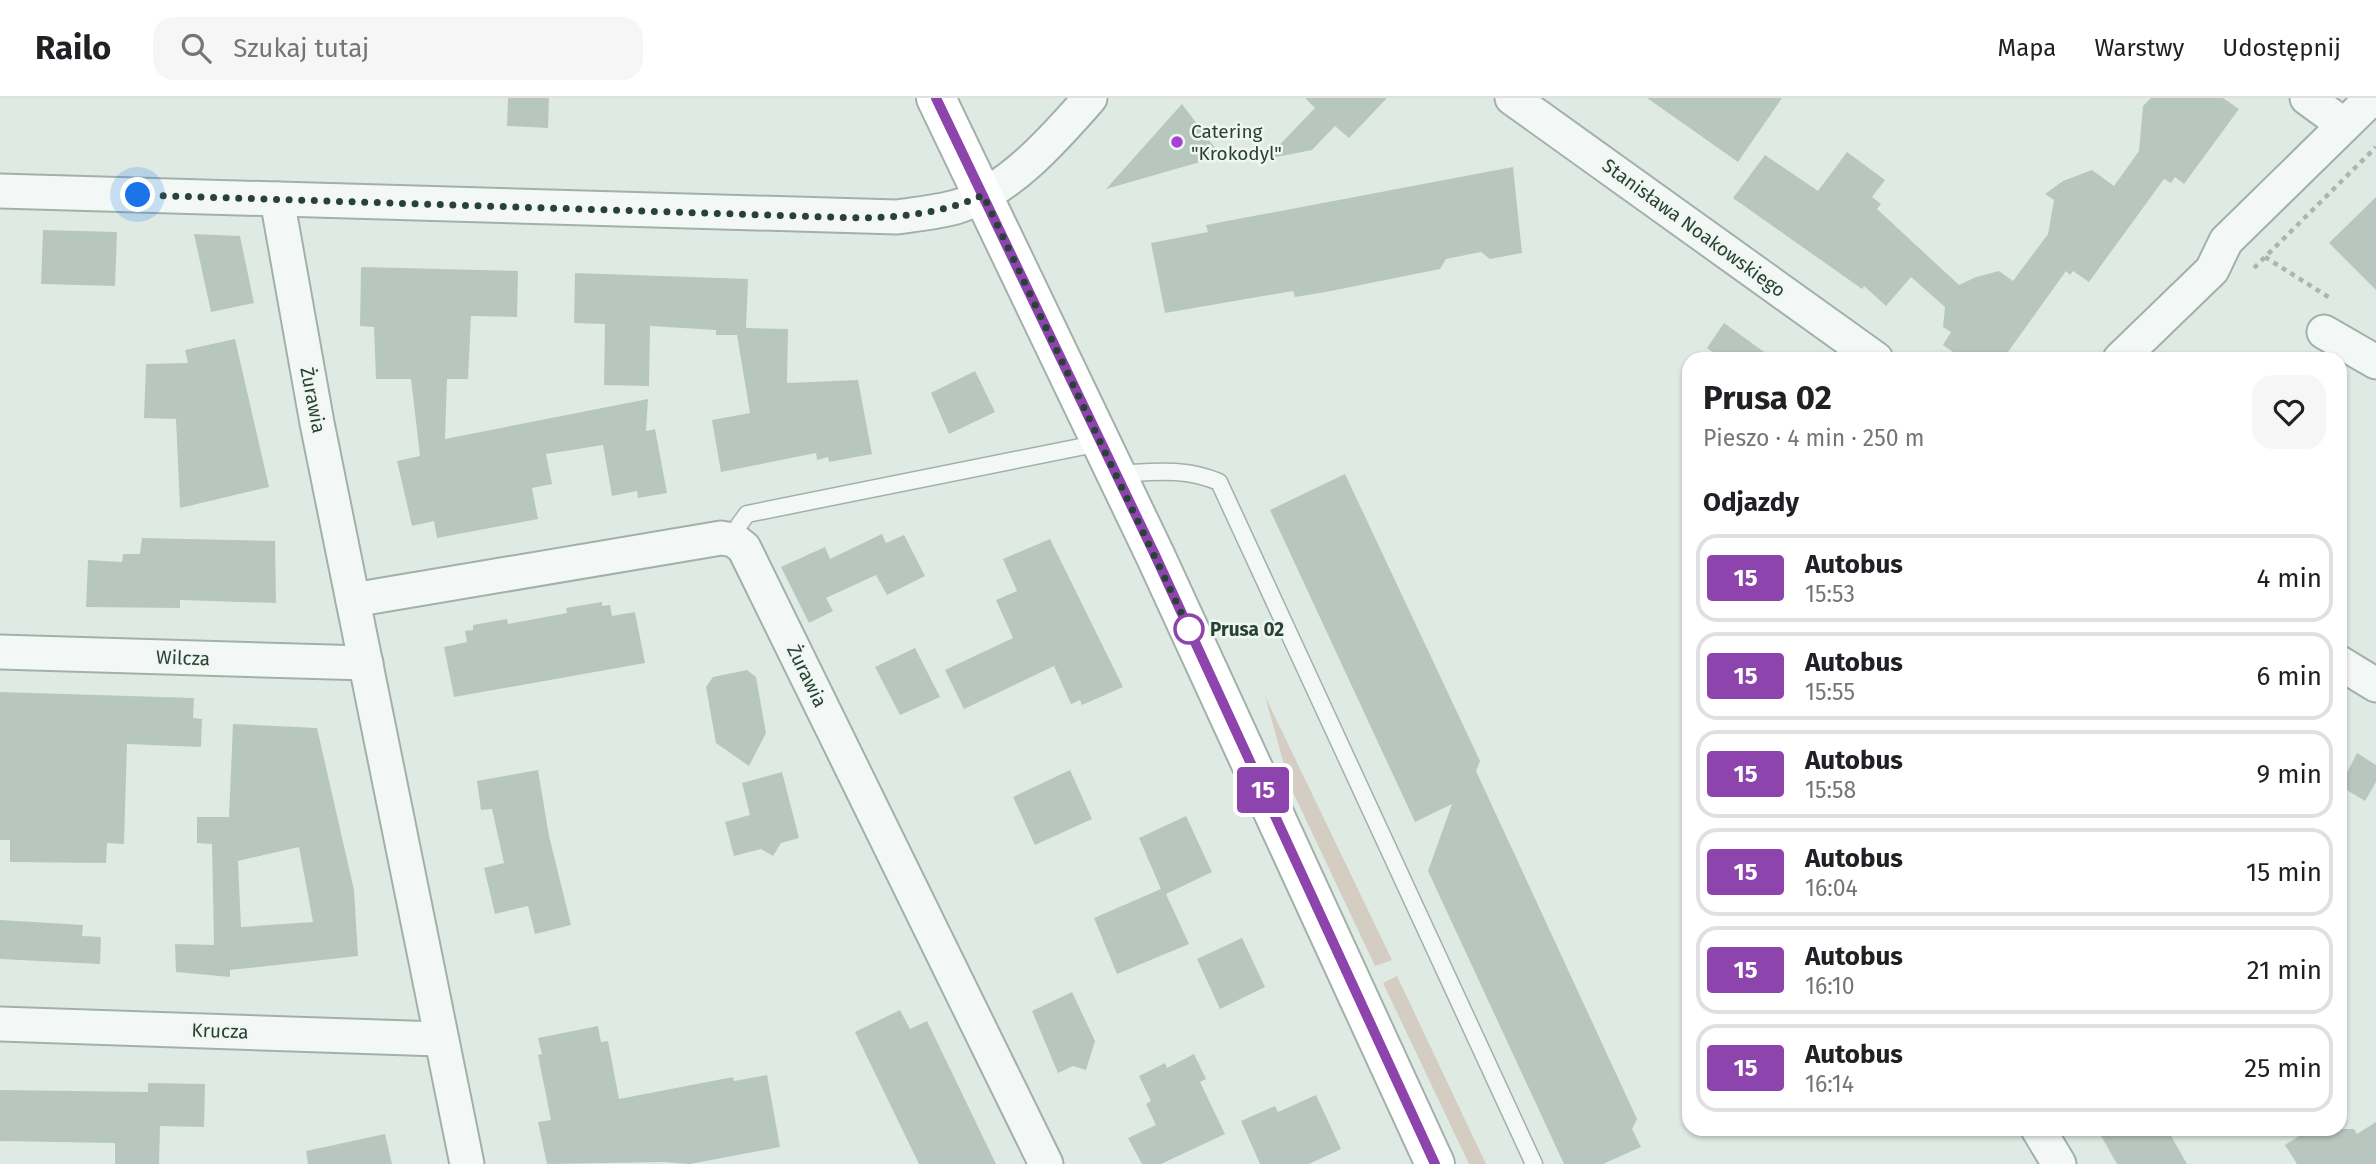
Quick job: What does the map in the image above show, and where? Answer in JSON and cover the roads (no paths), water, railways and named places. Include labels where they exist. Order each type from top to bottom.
[{"type":"street","points":[[936,98],[1109,458],[1435,1164]]},
{"type":"street","points":[[0,191],[897,217],[947,209],[983,195],[1023,166],[1090,98]]},
{"type":"street","name":"Stanisława Noakowskiego","points":[[1512,98],[1866,352]]},
{"type":"street","points":[[2307,98],[2344,125]]},
{"type":"street","points":[[2127,352],[2212,270],[2226,241],[2372,98]]},
{"type":"street","name":"Żurawia","points":[[277,199],[439,1039],[467,1164]]},
{"type":"street","points":[[2324,332],[2376,362]]},
{"type":"street","points":[[353,600],[721,538],[734,540]]},
{"type":"street","name":"Żurawia","points":[[734,540],[744,548],[751,560],[1046,1164]]},
{"type":"street","name":"Wilcza","points":[[0,652],[366,663]]},
{"type":"street","points":[[2347,667],[2376,685]]},
{"type":"street","name":"Krucza","points":[[0,1024],[439,1039]]},
{"type":"street","points":[[2042,1136],[2059,1164]]},
{"type":"lane","points":[[734,540],[747,513],[1109,458],[1202,474],[1219,482],[1534,1164]]},
{"type":"place","name":"Catering \"Krokodyl\"","points":[[1177,142]]},
{"type":"place","name":"Prusa 02","points":[[1189,629]]}]
